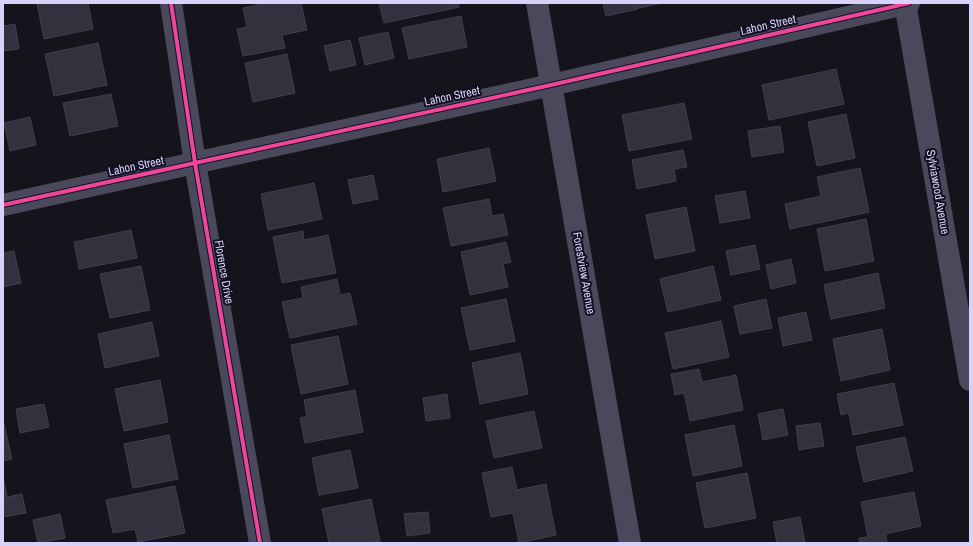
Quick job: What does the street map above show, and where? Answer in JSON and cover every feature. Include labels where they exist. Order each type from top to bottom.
[{"type":"street","name":"Florence Drive","points":[[171,3],[195,163],[260,543]]},
{"type":"street","name":"Forestview Avenue","points":[[537,3],[630,543]]},
{"type":"street","name":"Lahon Street","points":[[3,205],[551,85],[906,3]]},
{"type":"street","name":"Sylviawood Avenue","points":[[906,3],[970,380]]},
{"type":"building","points":[[37,3],[88,3],[93,29],[44,39]]},
{"type":"building","points":[[267,3],[301,3],[307,30],[282,35],[285,48],[243,56],[237,29],[247,27],[243,8]]},
{"type":"building","points":[[379,3],[458,3],[459,7],[384,23]]},
{"type":"building","points":[[603,3],[636,3],[638,9],[606,16]]},
{"type":"building","points":[[638,3],[662,3],[639,8]]},
{"type":"building","points":[[461,16],[467,47],[409,59],[402,28]]},
{"type":"building","points":[[15,24],[19,49],[3,51],[3,26]]},
{"type":"building","points":[[388,32],[394,58],[365,65],[359,38]]},
{"type":"building","points":[[350,40],[356,65],[330,71],[324,46]]},
{"type":"building","points":[[98,43],[107,85],[54,96],[45,54]]},
{"type":"building","points":[[287,54],[295,93],[253,102],[245,63]]},
{"type":"building","points":[[836,69],[844,104],[769,120],[762,85]]},
{"type":"building","points":[[111,94],[118,126],[70,136],[63,103]]},
{"type":"building","points":[[684,103],[692,139],[629,151],[622,115]]},
{"type":"building","points":[[846,114],[855,158],[817,166],[808,122]]},
{"type":"building","points":[[30,117],[36,145],[10,151],[4,123]]},
{"type":"building","points":[[780,126],[784,152],[752,157],[748,131]]},
{"type":"building","points":[[489,148],[496,181],[443,192],[437,159]]},
{"type":"building","points":[[683,150],[687,167],[674,169],[676,181],[637,189],[632,160]]},
{"type":"building","points":[[860,168],[869,212],[790,229],[785,204],[821,196],[817,177]]},
{"type":"building","points":[[373,175],[378,199],[353,204],[348,180]]},
{"type":"building","points":[[314,183],[322,219],[268,230],[261,194]]},
{"type":"building","points":[[745,191],[750,218],[720,223],[715,196]]},
{"type":"building","points":[[489,199],[492,216],[503,214],[508,235],[451,246],[443,208]]},
{"type":"building","points":[[686,207],[695,251],[655,259],[646,215]]},
{"type":"building","points":[[866,219],[874,261],[825,271],[817,229]]},
{"type":"building","points":[[131,230],[137,258],[79,269],[74,242]]},
{"type":"building","points":[[303,231],[304,240],[328,235],[336,273],[282,283],[273,237]]},
{"type":"building","points":[[506,242],[511,262],[503,264],[508,287],[470,295],[461,252]]},
{"type":"building","points":[[755,245],[760,269],[731,275],[726,251]]},
{"type":"building","points":[[14,251],[21,283],[3,287],[3,253]]},
{"type":"building","points":[[791,259],[796,283],[771,289],[766,265]]},
{"type":"building","points":[[141,266],[150,310],[110,318],[100,274]]},
{"type":"building","points":[[713,266],[721,300],[668,312],[660,279]]},
{"type":"building","points":[[878,273],[885,308],[831,319],[824,285]]},
{"type":"building","points":[[337,279],[340,295],[350,293],[357,324],[290,338],[282,302],[303,298],[301,287]]},
{"type":"building","points":[[506,299],[515,341],[470,350],[461,308]]},
{"type":"building","points":[[766,299],[772,328],[740,334],[734,306]]},
{"type":"building","points":[[806,312],[812,340],[783,346],[778,318]]},
{"type":"building","points":[[721,321],[729,357],[673,369],[665,333]]},
{"type":"building","points":[[152,322],[159,356],[105,368],[98,334]]},
{"type":"building","points":[[882,329],[890,370],[841,381],[833,339]]},
{"type":"building","points":[[338,336],[348,384],[301,394],[291,345]]},
{"type":"building","points":[[520,353],[528,394],[480,404],[472,363]]},
{"type":"building","points":[[699,369],[702,382],[736,375],[743,410],[690,421],[684,393],[675,395],[671,374]]},
{"type":"building","points":[[160,380],[168,422],[124,431],[115,389]]},
{"type":"building","points":[[894,383],[903,425],[853,435],[849,413],[841,415],[837,394]]},
{"type":"building","points":[[355,390],[363,432],[305,443],[300,418],[307,416],[304,400]]},
{"type":"building","points":[[447,394],[450,418],[426,421],[423,398]]},
{"type":"building","points":[[44,404],[49,427],[20,433],[16,409]]},
{"type":"building","points":[[783,409],[788,435],[763,440],[758,414]]},
{"type":"building","points":[[534,411],[542,448],[494,458],[486,421]]},
{"type":"building","points":[[3,420],[12,459],[3,461]]},
{"type":"building","points":[[820,423],[824,446],[799,450],[796,426]]},
{"type":"building","points":[[734,425],[742,466],[693,476],[685,435]]},
{"type":"building","points":[[169,435],[178,479],[133,488],[124,444]]},
{"type":"building","points":[[905,437],[913,471],[864,482],[856,447]]},
{"type":"building","points":[[350,450],[358,488],[319,495],[312,458]]},
{"type":"building","points":[[512,467],[517,490],[546,484],[556,535],[519,543],[513,513],[491,517],[482,473]]},
{"type":"building","points":[[747,473],[756,518],[705,528],[696,483]]},
{"type":"building","points":[[3,476],[7,497],[22,494],[26,513],[3,517]]},
{"type":"building","points":[[175,486],[185,533],[138,542],[135,529],[113,533],[106,500]]},
{"type":"building","points":[[914,492],[921,526],[886,534],[887,543],[859,543],[859,538],[868,537],[861,502]]},
{"type":"building","points":[[371,499],[380,541],[369,543],[329,543],[322,509]]},
{"type":"building","points":[[428,512],[430,533],[407,536],[404,514]]},
{"type":"building","points":[[60,514],[65,538],[38,543],[33,520]]},
{"type":"building","points":[[800,517],[805,543],[777,543],[773,522]]},
{"type":"cycle path","points":[[171,3],[195,163],[260,543]]},
{"type":"cycle path","points":[[3,205],[551,85],[909,3]]}]
